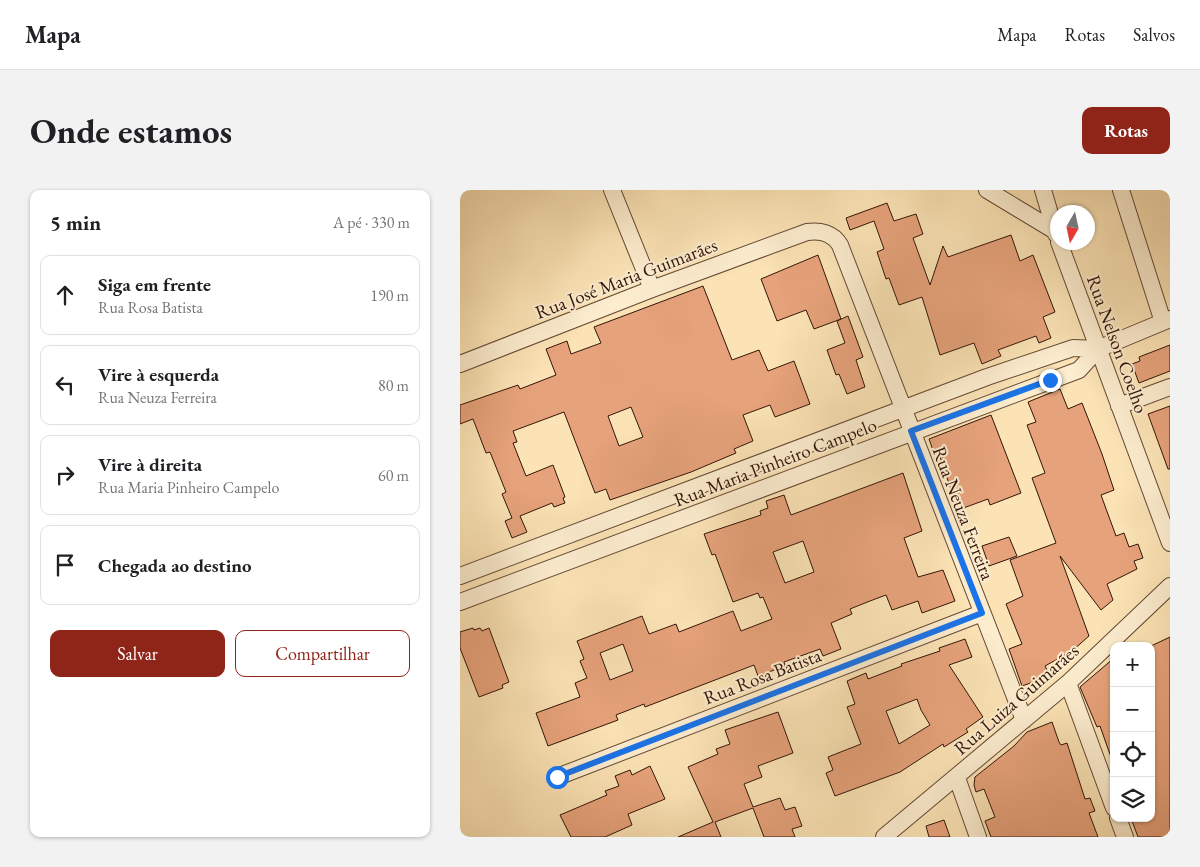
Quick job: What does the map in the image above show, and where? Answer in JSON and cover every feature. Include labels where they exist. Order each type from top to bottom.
[{"type":"street","points":[[612,190],[652,288]]},
{"type":"street","points":[[987,190],[1050,232]]},
{"type":"street","name":"Rua Nelson Coelho","points":[[1043,190],[1050,214]]},
{"type":"street","points":[[1121,190],[1167,320]]},
{"type":"street","name":"Rua Neuza Ferreira","points":[[807,232],[815,231],[830,234],[840,245],[1024,720]]},
{"type":"street","name":"Rua José Maria Guimarães","points":[[460,364],[652,288],[807,232]]},
{"type":"street","name":"Rua Nelson Coelho","points":[[1062,250],[1170,543]]},
{"type":"street","name":"Rua Maria Pinheiro Campelo","points":[[460,602],[911,431],[1079,370],[1098,349],[1167,320]]},
{"type":"street","name":"Rua Maria Pinheiro Campelo","points":[[460,576],[987,377],[1073,348],[1098,349]]},
{"type":"street","points":[[1119,406],[1170,388]]},
{"type":"street","points":[[669,498],[678,520]]},
{"type":"street","name":"Rua Luiza Guimarães","points":[[884,837],[957,778],[1068,683],[1170,586]]},
{"type":"street","name":"Rua Rosa Batista","points":[[557,777],[982,613]]},
{"type":"street","points":[[1068,683],[1110,797]]},
{"type":"street","points":[[957,778],[978,837]]},
{"type":"street","points":[[1119,822],[1125,837]]},
{"type":"building","points":[[887,203],[894,221],[916,214],[923,234],[913,238],[930,285],[943,246],[948,257],[1011,235],[1020,261],[1033,255],[1055,312],[1043,317],[1051,338],[1039,343],[1036,336],[998,350],[1001,356],[982,364],[974,343],[940,355],[922,297],[899,305],[889,278],[886,279],[877,252],[884,249],[874,221],[850,230],[846,218]]},
{"type":"building","points":[[818,255],[841,319],[814,329],[806,310],[777,321],[761,279]]},
{"type":"building","points":[[703,286],[732,360],[759,350],[768,371],[794,361],[810,404],[775,417],[770,405],[743,415],[753,441],[734,449],[736,453],[691,472],[610,500],[606,489],[595,493],[564,412],[513,431],[517,442],[513,443],[526,476],[553,465],[565,497],[563,498],[565,503],[554,507],[552,503],[520,516],[527,532],[512,538],[505,521],[512,518],[502,494],[506,492],[490,452],[486,453],[473,419],[460,424],[460,405],[518,385],[520,389],[556,375],[546,349],[567,341],[571,354],[601,343],[594,327]],"holes":[[[631,407],[643,437],[619,446],[608,416]]]},
{"type":"building","points":[[848,316],[863,357],[856,360],[865,387],[847,394],[839,374],[836,375],[827,350],[845,343],[837,321]]},
{"type":"building","points":[[1170,345],[1170,371],[1139,383],[1132,364],[1140,361],[1139,357]]},
{"type":"building","points":[[1060,389],[1068,409],[1082,403],[1102,454],[1114,490],[1101,495],[1116,536],[1124,533],[1129,547],[1138,544],[1143,558],[1134,561],[1137,569],[1107,584],[1113,600],[1101,610],[1060,556],[1089,636],[1072,651],[1045,666],[1048,672],[1039,680],[1022,686],[1009,649],[1022,644],[1006,604],[1023,596],[1010,560],[1056,543],[1032,478],[1045,473],[1027,425],[1036,422],[1028,402]]},
{"type":"building","points":[[1170,406],[1170,469],[1168,469],[1148,414]]},
{"type":"building","points":[[991,415],[1021,493],[990,505],[988,499],[958,510],[939,454],[935,456],[929,439]]},
{"type":"building","points":[[903,473],[922,531],[904,538],[918,577],[943,570],[955,601],[922,613],[918,601],[892,610],[886,595],[850,609],[852,614],[831,623],[841,649],[823,656],[820,649],[784,662],[785,666],[758,676],[754,665],[645,707],[644,704],[616,715],[618,720],[548,746],[536,713],[580,697],[575,683],[587,678],[580,661],[584,659],[577,641],[642,616],[649,634],[676,624],[679,632],[733,611],[741,631],[772,619],[763,597],[760,598],[758,593],[733,602],[715,554],[712,555],[704,534],[761,515],[760,511],[768,508],[766,501],[784,495],[791,515]],"holes":[[[803,541],[814,572],[785,583],[773,552]],[[623,644],[633,671],[610,680],[600,653]]]},
{"type":"building","points":[[1009,537],[1017,556],[989,566],[982,546]]},
{"type":"building","points":[[473,628],[474,630],[480,628],[482,631],[489,628],[509,682],[502,685],[503,688],[479,697],[460,648],[460,632]]},
{"type":"building","points":[[1170,637],[1170,837],[1138,837],[1132,822],[1155,822],[1155,644]]},
{"type":"building","points":[[965,639],[972,657],[949,665],[983,717],[966,729],[968,732],[944,747],[943,744],[900,772],[835,796],[826,773],[833,770],[828,757],[861,744],[847,707],[855,704],[847,681],[866,673],[868,679],[902,666],[901,664],[940,651],[939,648]],"holes":[[[917,699],[930,725],[899,744],[886,711]]]},
{"type":"building","points":[[1110,661],[1110,754],[1100,726],[1097,727],[1080,687]]},
{"type":"building","points":[[778,712],[793,753],[758,766],[762,777],[744,784],[753,807],[780,798],[785,810],[795,807],[802,826],[792,829],[795,837],[764,837],[753,808],[715,822],[721,837],[678,837],[713,822],[688,767],[718,754],[716,749],[730,744],[725,730]]},
{"type":"building","points":[[1052,722],[1061,745],[1067,743],[1085,799],[1090,798],[1095,811],[1089,813],[1098,837],[991,837],[985,821],[995,817],[984,789],[976,792],[974,785],[975,777],[1014,746],[1027,732]]},
{"type":"building","points":[[650,766],[665,799],[628,814],[632,825],[605,837],[571,837],[560,815],[607,795],[605,791],[619,786],[615,776],[630,770],[632,775]]},
{"type":"building","points":[[944,820],[950,837],[929,837],[926,826]]},
{"type":"route","points":[[557,777],[982,613],[911,431],[1050,380]]}]
